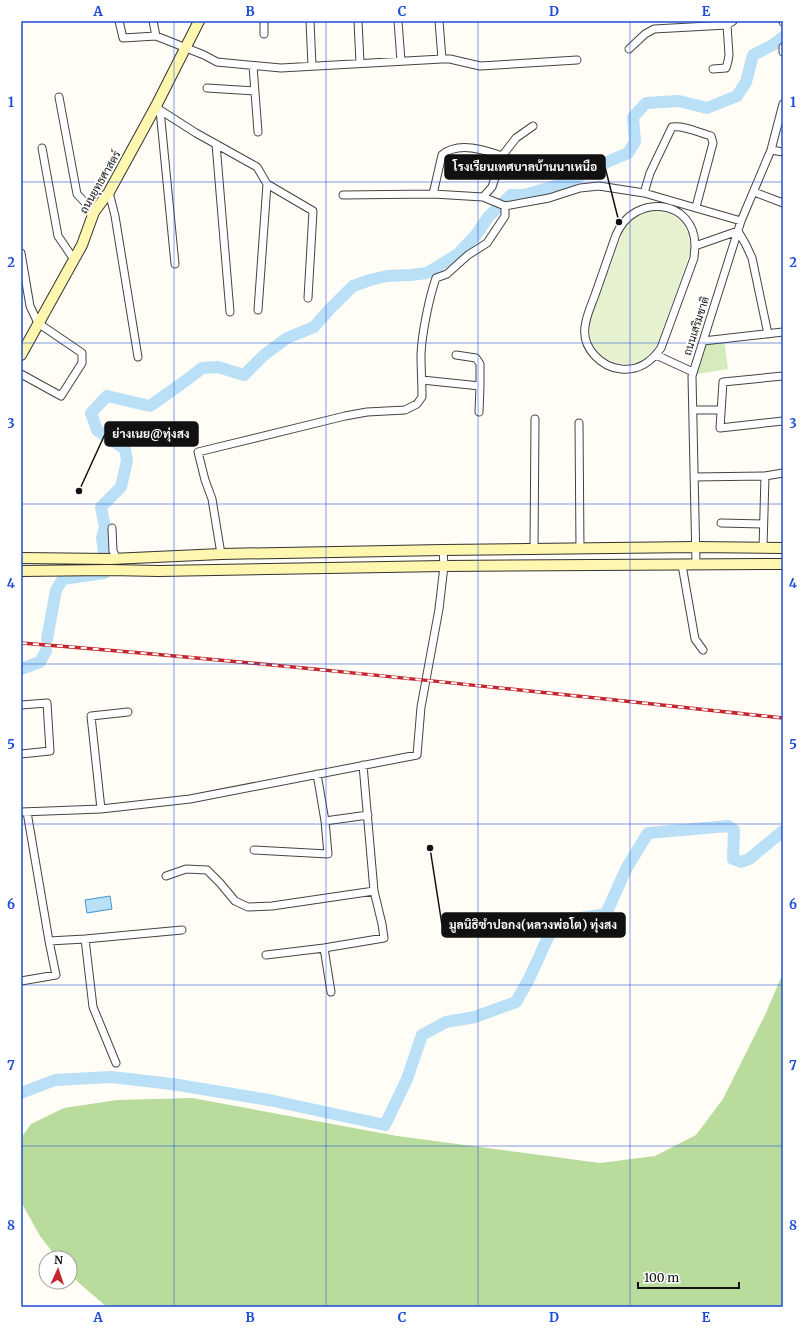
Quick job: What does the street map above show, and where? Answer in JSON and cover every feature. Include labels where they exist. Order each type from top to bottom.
[{"type":"main road","name":"ถนนยุทธศาสตร์","points":[[21,355],[82,244],[94,212],[109,192],[158,108],[199,21]]},
{"type":"main road","points":[[21,558],[114,559],[221,554],[443,550],[695,547],[783,548]]},
{"type":"main road","points":[[21,572],[444,566],[783,564]]},
{"type":"main road","points":[[21,577],[35,571]]},
{"type":"street","points":[[118,21],[123,38],[156,36],[204,55],[217,62],[254,66],[281,68],[442,59],[450,59],[480,66],[577,60]]},
{"type":"street","points":[[153,21],[156,36]]},
{"type":"street","points":[[264,21],[264,34]]},
{"type":"street","points":[[310,21],[312,66]]},
{"type":"street","points":[[358,21],[360,63]]},
{"type":"street","points":[[398,21],[401,61]]},
{"type":"street","points":[[439,21],[442,59]]},
{"type":"street","points":[[629,49],[645,34],[654,29],[730,23],[728,61],[726,68],[713,69]]},
{"type":"street","points":[[783,47],[783,52]]},
{"type":"street","points":[[254,66],[258,132]]},
{"type":"street","points":[[208,88],[255,91]]},
{"type":"street","points":[[59,96],[77,194],[94,212]]},
{"type":"street","name":"ถนนเสริมชาติ","points":[[696,564],[693,372],[741,221],[771,150],[783,104]]},
{"type":"street","points":[[158,108],[196,134],[257,167],[267,184],[313,211],[308,298]]},
{"type":"street","points":[[158,108],[175,264]]},
{"type":"street","points":[[483,197],[492,187],[502,156],[516,138],[533,126]]},
{"type":"street","points":[[644,193],[650,173],[672,127],[676,126],[692,130],[711,136],[713,143],[696,207]]},
{"type":"street","points":[[216,144],[230,312]]},
{"type":"street","points":[[42,148],[58,236],[74,258]]},
{"type":"street","points":[[433,194],[442,155],[446,152],[460,148],[481,149],[502,156]]},
{"type":"street","points":[[771,150],[783,152]]},
{"type":"street","points":[[258,310],[267,184]]},
{"type":"street","points":[[343,195],[433,194],[483,197],[505,206],[549,198],[580,188],[599,186],[644,193],[741,221]]},
{"type":"street","points":[[109,192],[115,216],[138,357]]},
{"type":"street","points":[[754,192],[783,203]]},
{"type":"street","points":[[221,554],[212,500],[198,452],[345,416],[380,411],[404,410],[417,404],[422,397],[421,354],[423,337],[432,288],[436,278],[447,274],[468,256],[487,243],[505,216],[505,206]]},
{"type":"street","points":[[657,206],[664,207],[676,212],[687,221],[694,233],[695,246],[694,258],[661,348],[656,355],[648,363],[630,369],[616,369],[599,360],[587,344],[585,331],[587,318],[622,223],[632,214],[644,208],[657,206]]},
{"type":"street","points":[[695,246],[738,231],[752,258],[768,334]]},
{"type":"street","points":[[21,253],[30,306],[38,323],[82,353],[82,363],[61,396],[21,374]]},
{"type":"street","points":[[703,342],[783,332]]},
{"type":"street","points":[[456,355],[476,358],[480,364],[479,412]]},
{"type":"street","points":[[656,355],[693,372]]},
{"type":"street","points":[[783,376],[723,382],[720,428],[783,421]]},
{"type":"street","points":[[422,380],[480,386]]},
{"type":"street","points":[[693,410],[721,410]]},
{"type":"street","points":[[534,550],[535,419]]},
{"type":"street","points":[[579,423],[580,549]]},
{"type":"street","points":[[694,477],[765,476],[783,473]]},
{"type":"street","points":[[763,548],[765,476]]},
{"type":"street","points":[[721,523],[763,524]]},
{"type":"street","points":[[112,528],[114,559]]},
{"type":"street","points":[[21,981],[56,975],[24,812],[100,808],[190,799],[417,755],[420,707],[439,609],[444,566],[443,550]]},
{"type":"street","points":[[682,565],[695,639],[703,650]]},
{"type":"street","points":[[21,706],[47,703],[50,751],[21,754]]},
{"type":"street","points":[[100,808],[91,716],[128,712]]},
{"type":"street","points":[[266,955],[324,948],[384,938],[374,891],[363,765]]},
{"type":"street","points":[[254,850],[328,854],[325,821],[317,774]]},
{"type":"street","points":[[325,821],[368,816]]},
{"type":"street","points":[[166,876],[186,869],[207,870],[235,901],[248,907],[272,906],[374,891]]},
{"type":"street","points":[[49,941],[182,930]]},
{"type":"street","points":[[85,939],[93,1007],[116,1063]]},
{"type":"street","points":[[324,948],[331,992]]},
{"type":"green space","points":[[654,210],[670,214],[681,222],[688,234],[691,250],[657,345],[649,355],[642,360],[634,363],[617,363],[602,356],[596,350],[590,337],[590,320],[625,226],[638,215]]},
{"type":"green space","points":[[724,338],[728,369],[692,375],[703,341]]},
{"type":"green space","points":[[783,973],[783,1307],[107,1307],[78,1282],[78,1250],[51,1250],[40,1236],[21,1202],[21,1138],[31,1124],[64,1108],[117,1100],[192,1098],[397,1136],[600,1163],[655,1156],[696,1135],[723,1099],[765,1015]]},
{"type":"water","points":[[110,896],[112,909],[87,913],[85,900]]},
{"type":"waterway","points":[[47,639],[56,590],[63,579],[104,573],[102,538],[105,528],[101,507],[121,487],[127,461],[125,449],[97,430],[91,413],[107,396],[150,406],[202,368],[218,367],[244,375],[264,355],[287,338],[314,327],[353,286],[387,276],[427,273],[458,254],[476,235],[489,216],[511,195],[524,195],[555,186],[574,179],[600,165],[628,153],[635,142],[633,117],[646,103],[679,101],[707,108],[737,96],[746,82],[753,55],[773,45],[783,37]]},
{"type":"waterway","points":[[21,669],[40,662],[46,651]]},
{"type":"waterway","points":[[21,1093],[55,1080],[111,1077],[172,1084],[269,1100],[385,1125],[407,1079],[422,1035],[446,1022],[475,1017],[516,1002],[529,979],[555,922],[606,914],[626,869],[648,833],[728,826],[734,830],[733,859],[741,862],[749,859],[783,831]]},
{"type":"railway","points":[[21,643],[307,668],[783,718]]},
{"type":"place","name":"โรงเรียนเทศบาลบ้านนาเหนือ","points":[[619,222]]},
{"type":"place","name":"ย่างเนย@ทุ่งสง","points":[[79,491]]},
{"type":"place","name":"มูลนิธิซำปอกง(หลวงพ่อโต) ทุ่งสง","points":[[430,848]]}]
